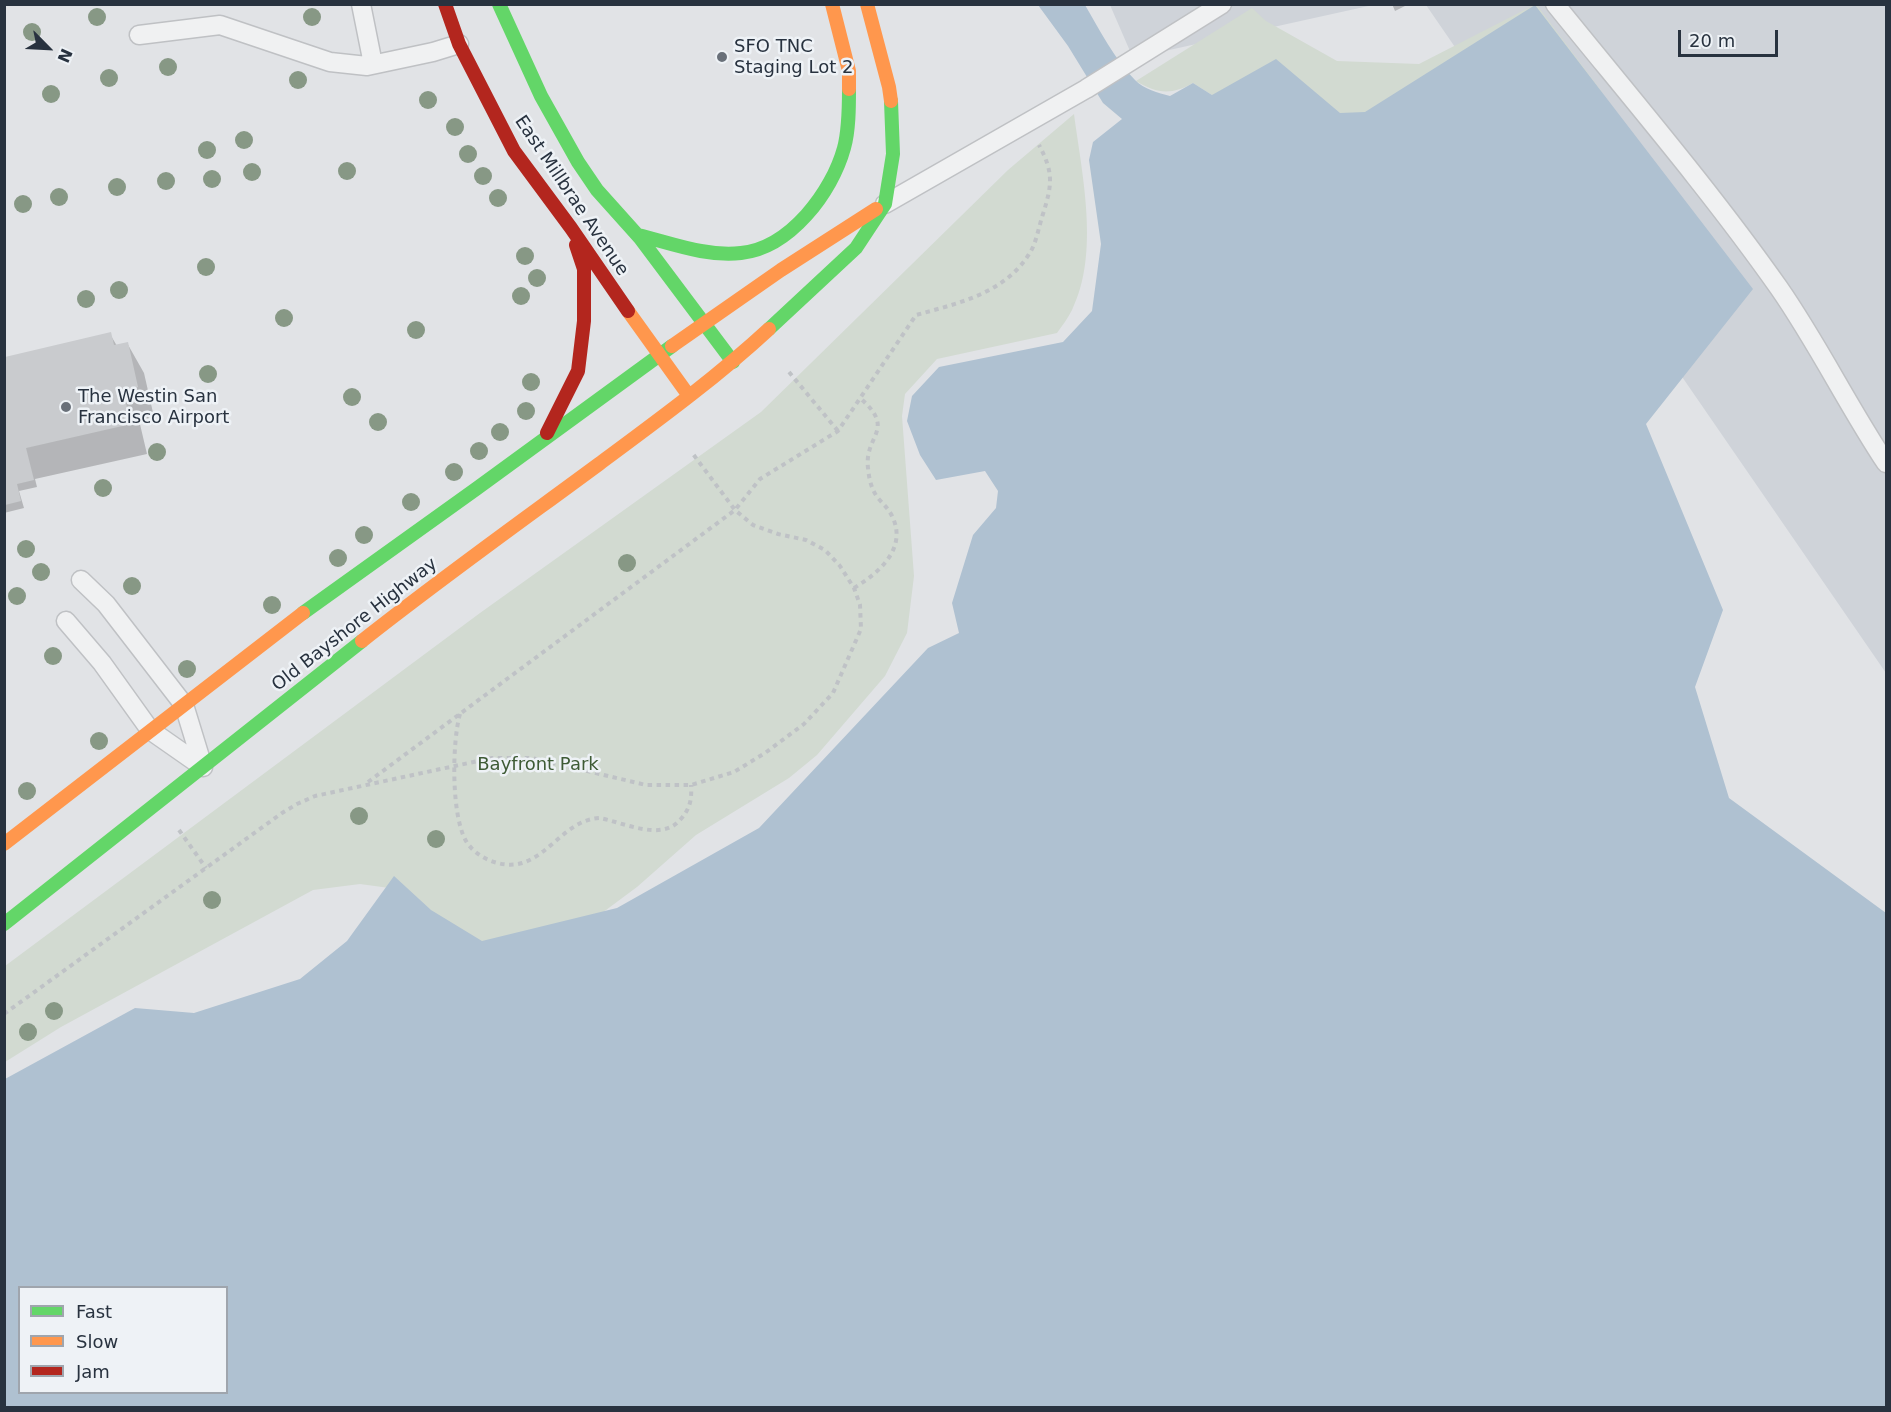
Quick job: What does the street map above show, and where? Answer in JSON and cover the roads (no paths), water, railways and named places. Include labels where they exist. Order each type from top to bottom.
[{"type":"main road","name":"East Millbrae Avenue","points":[[445,4],[459,44],[514,151],[571,228],[658,357],[688,396]]},
{"type":"main road","points":[[485,4],[519,51]]},
{"type":"main road","name":"East Millbrae Avenue","points":[[499,4],[555,126],[587,175],[638,235],[733,362]]},
{"type":"main road","points":[[638,235],[710,253],[742,253],[770,245],[804,218],[832,181],[845,146],[849,71],[832,4]]},
{"type":"main road","points":[[867,4],[886,76],[893,120],[892,154],[885,204]]},
{"type":"main road","name":"Old Bayshore Highway","points":[[4,844],[271,637],[507,468],[625,378],[830,237],[885,204]]},
{"type":"main road","name":"Old Bayshore Highway","points":[[4,924],[406,606],[664,416],[733,362],[856,248],[885,204]]},
{"type":"main road","points":[[507,468],[549,432],[578,370],[584,321],[584,269],[571,228]]},
{"type":"lane","points":[[362,4],[373,64]]},
{"type":"lane","points":[[885,204],[1086,89],[1222,4]]},
{"type":"lane","points":[[1556,4],[1672,147],[1778,287],[1887,463]]},
{"type":"lane","points":[[139,35],[220,25],[330,62],[367,66],[459,44]]},
{"type":"lane","points":[[81,580],[106,604],[184,705],[203,767]]},
{"type":"lane","points":[[66,621],[102,663],[150,730],[203,767]]},
{"type":"water","points":[[1038,5],[1085,5],[1128,72],[1139,83],[1156,92],[1170,96],[1193,83],[1212,95],[1276,59],[1340,113],[1365,112],[1535,5],[1753,289],[1646,424],[1723,610],[1695,687],[1729,798],[1886,913],[1886,1407],[5,1408],[5,1079],[135,1008],[194,1013],[300,979],[347,941],[394,876],[431,910],[482,941],[617,908],[759,828],[928,648],[959,633],[952,603],[973,535],[996,508],[998,491],[985,471],[936,480],[920,455],[907,421],[912,396],[939,367],[1063,342],[1092,311],[1101,244],[1089,160],[1093,142],[1122,119],[1103,103],[1068,46]]},
{"type":"place","name":"SFO TNC Staging Lot 2","points":[[722,57]]},
{"type":"place","name":"The Westin San Francisco Airport","points":[[66,407]]},
{"type":"park label","name":"Bayfront Park","points":[[538,765]]}]
